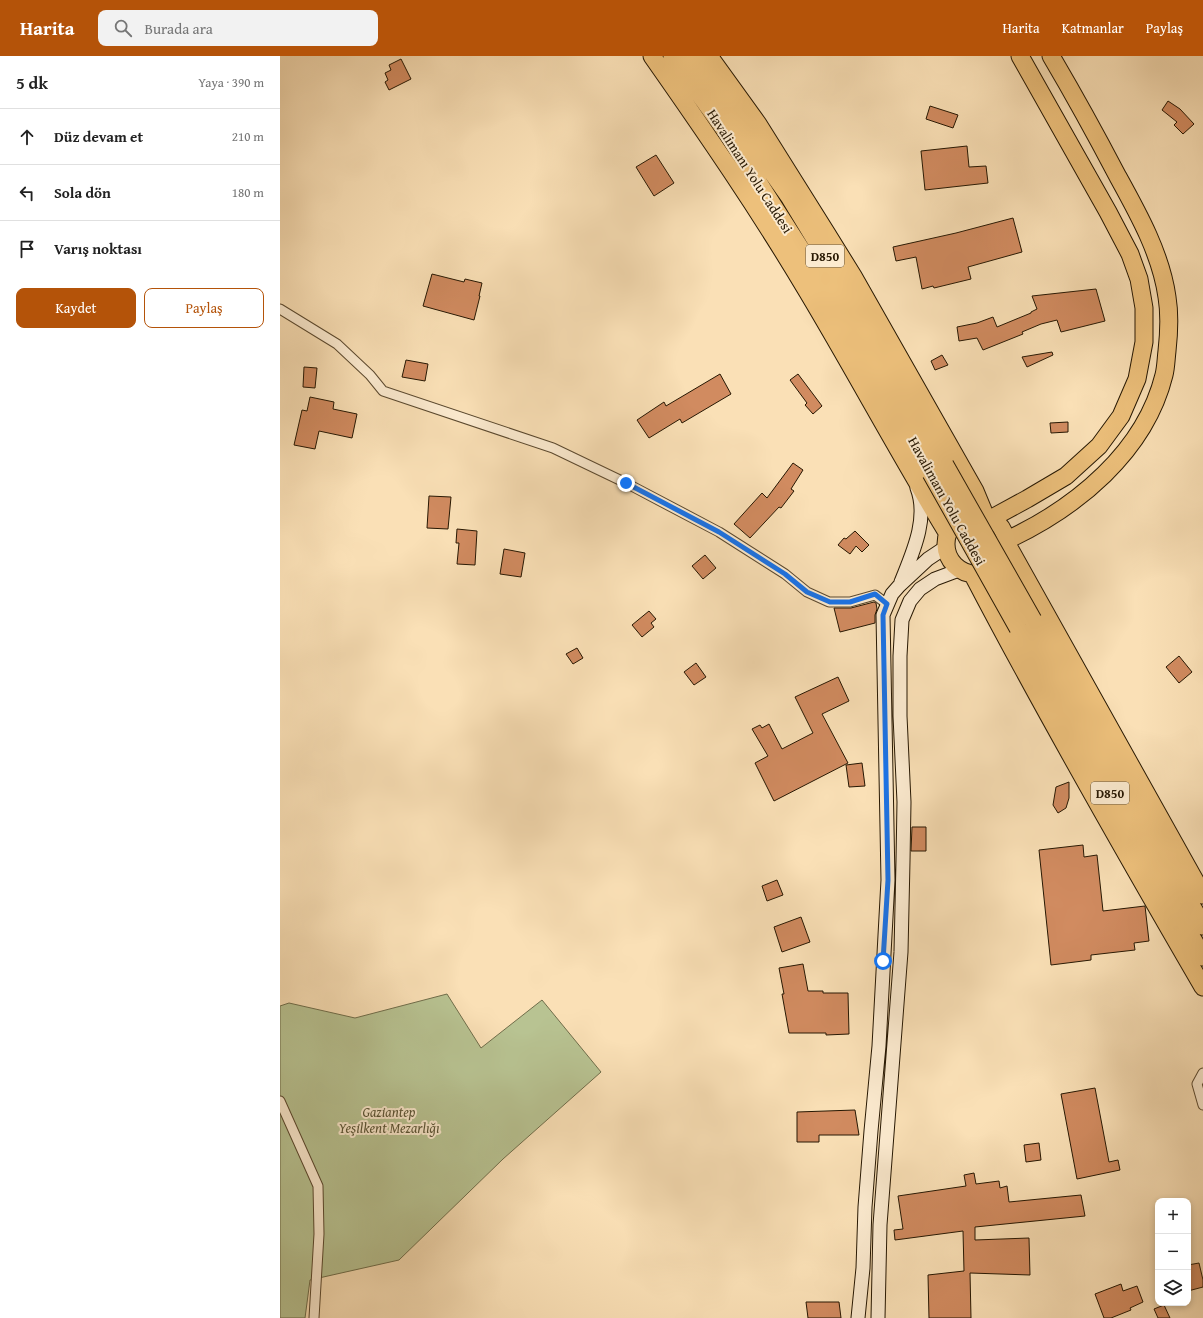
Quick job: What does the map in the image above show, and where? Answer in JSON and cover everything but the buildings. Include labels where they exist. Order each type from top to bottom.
[{"type":"highway","points":[[652,56],[764,222],[811,298],[913,477],[947,541],[950,560],[966,572],[1102,813],[1203,987]]},
{"type":"highway","name":"Havalimanı Yolu Caddesi","points":[[672,56],[725,130],[809,261],[858,345],[938,469]]},
{"type":"highway","name":"Havalimanı Yolu Caddesi","points":[[692,56],[790,198],[832,267],[938,469],[1025,624],[1203,957]]},
{"type":"highway","points":[[710,56],[758,124],[846,264],[988,516],[1001,526],[1007,542],[1203,895]]},
{"type":"highway","points":[[1014,56],[1062,133]]},
{"type":"highway","points":[[947,541],[955,523],[966,516],[979,514],[988,516],[1027,499],[1066,476],[1099,446],[1124,410],[1137,379],[1144,342],[1144,308],[1139,280],[1130,254],[1020,56]]},
{"type":"highway","points":[[1007,542],[1077,498],[1114,465],[1140,430],[1153,406],[1164,375],[1170,329],[1167,296],[1159,265],[1145,230],[1053,56]]},
{"type":"highway","points":[[966,572],[987,573],[998,566],[1006,554],[1007,542]]},
{"type":"highway","name":"Havalimanı Yolu Caddesi","points":[[1025,624],[1203,926]]},
{"type":"street","points":[[280,309],[337,344],[370,375],[383,391],[553,448],[626,483],[719,532],[785,574],[807,592],[830,602],[850,602],[875,594],[887,604]]},
{"type":"street","points":[[899,586],[914,548],[919,530],[920,495],[913,477]]},
{"type":"street","points":[[858,1318],[868,1169],[879,1046],[888,880],[883,615],[892,594],[947,541]]},
{"type":"street","points":[[878,1318],[880,1225],[901,952],[904,861],[904,802],[900,716],[900,656],[902,620],[910,601],[920,589],[935,578],[966,572]]},
{"type":"street","points":[[1203,1073],[1197,1084],[1203,1105]]},
{"type":"street","points":[[280,1101],[318,1186],[319,1234],[314,1318]]},
{"type":"green space","name":"Gaziantep Yeşilkent Mezarlığı","points":[[447,994],[481,1048],[542,1000],[601,1072],[503,1159],[399,1260],[310,1280],[305,1318],[280,1318],[280,1006],[289,1003],[355,1018]]},
{"type":"route","points":[[626,483],[719,532],[785,574],[807,592],[830,602],[850,602],[875,594],[887,604],[883,615],[885,792],[888,880],[883,961]]}]
